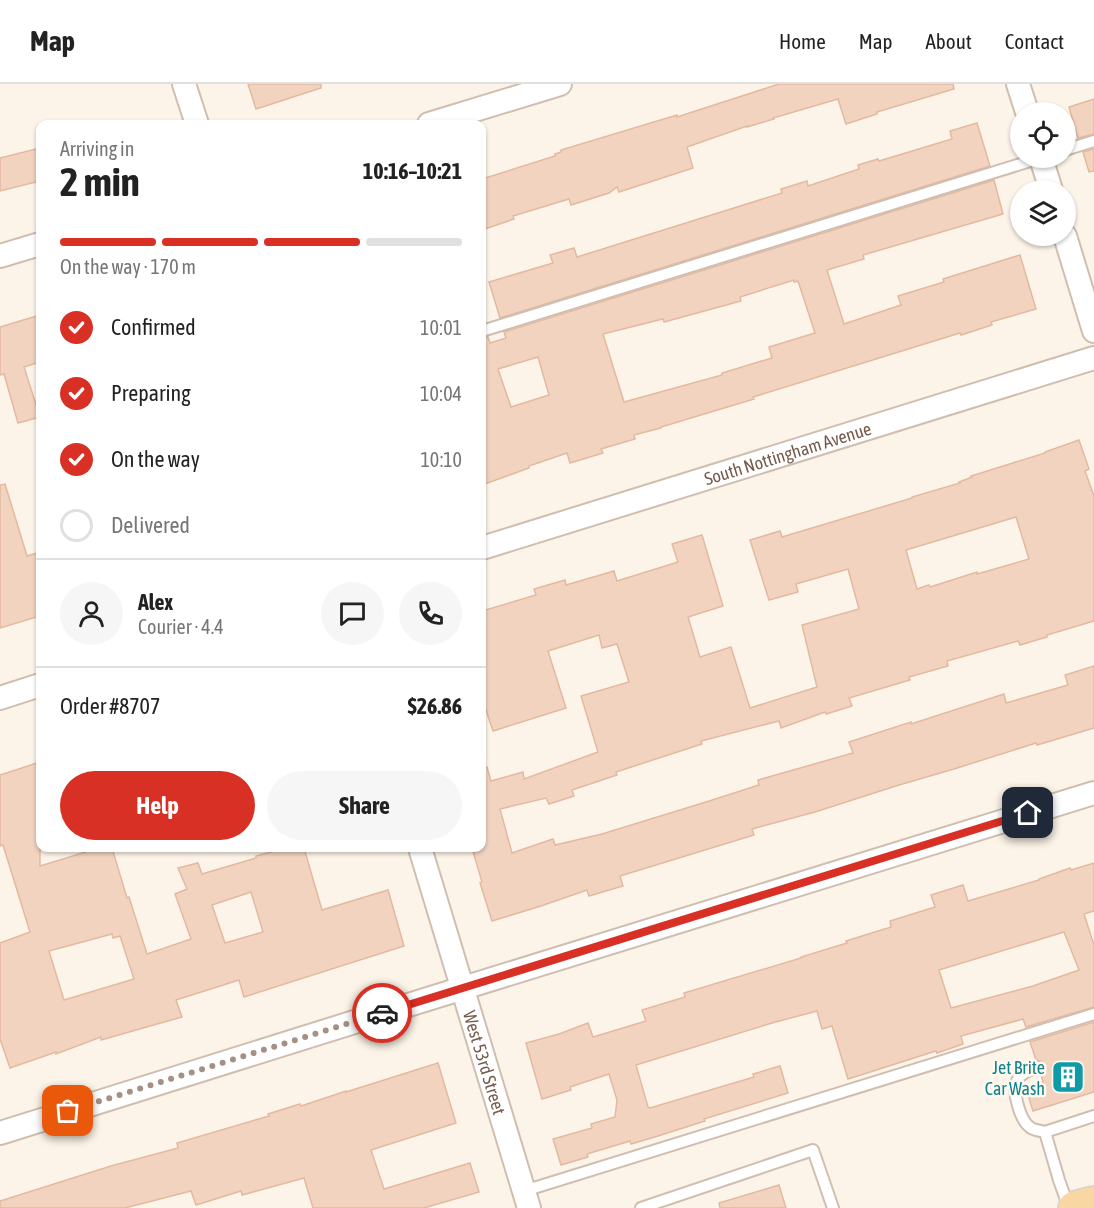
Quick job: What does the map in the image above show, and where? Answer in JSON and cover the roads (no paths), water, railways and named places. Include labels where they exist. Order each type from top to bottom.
[{"type":"main road","points":[[1075,1208],[1094,1203]]},
{"type":"street","points":[[184,84],[195,120]]},
{"type":"street","points":[[442,120],[560,84]]},
{"type":"street","points":[[1018,84],[1024,102]]},
{"type":"street","points":[[0,256],[36,245]]},
{"type":"street","points":[[1068,246],[1094,331]]},
{"type":"street","name":"South Nottingham Avenue","points":[[486,547],[1094,358]]},
{"type":"street","points":[[0,698],[36,686]]},
{"type":"street","points":[[0,1133],[1094,793]]},
{"type":"street","name":"West 53rd Street","points":[[421,852],[527,1200]]},
{"type":"lane","points":[[1076,147],[1094,141]]},
{"type":"lane","points":[[486,330],[1010,167]]},
{"type":"lane","points":[[527,1200],[1094,1014]]},
{"type":"lane","points":[[1038,1067],[1018,1078],[1016,1089],[1018,1105],[1023,1118],[1031,1128],[1045,1132],[1094,1116]]},
{"type":"lane","points":[[1045,1132],[1069,1208]]},
{"type":"lane","points":[[641,1208],[813,1150],[833,1208]]},
{"type":"place","name":"Jet Brite Car Wash","points":[[1068,1077]]}]
